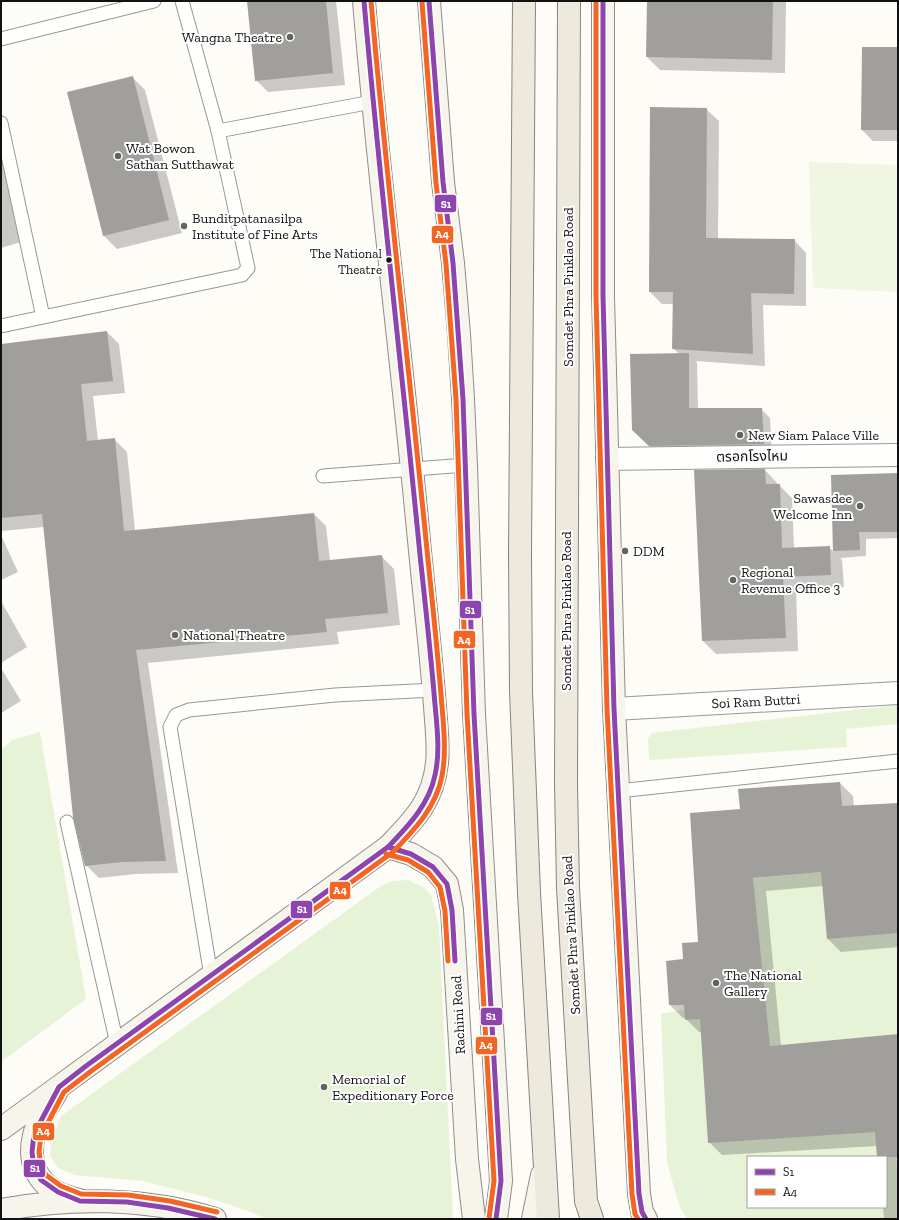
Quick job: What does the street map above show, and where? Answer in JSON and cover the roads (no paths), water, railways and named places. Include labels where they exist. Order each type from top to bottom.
[{"type":"main road","points":[[524,1],[520,555],[522,691],[529,901],[548,1219]]},
{"type":"main road","name":"Somdet Phra Pinklao Road","points":[[569,1],[566,784],[568,888],[589,1213]]},
{"type":"street","points":[[1,1129],[388,847],[413,821],[426,802],[434,781],[438,762],[434,690],[413,469],[372,102],[364,1]]},
{"type":"street","points":[[429,1],[443,182],[459,334],[466,465],[474,714],[501,1181],[496,1219]]},
{"type":"street","points":[[603,1],[603,296],[614,709],[639,1194],[642,1212],[646,1219]]},
{"type":"street","name":"ตรอกโรงไหม","points":[[607,459],[898,455]]},
{"type":"street","name":"Soi Ram Buttri","points":[[614,709],[898,693]]},
{"type":"street","name":"Rachini Road","points":[[388,847],[411,854],[433,867],[447,884],[452,910],[467,1159],[474,1219]]},
{"type":"street","points":[[59,1087],[34,1134],[32,1152],[34,1167],[41,1180],[58,1192],[80,1201]]},
{"type":"street","points":[[533,1219],[544,1164]]},
{"type":"street","points":[[1,1210],[23,1206],[80,1201],[127,1202],[168,1208],[215,1219]]},
{"type":"lane","points":[[1,39],[154,1]]},
{"type":"lane","points":[[1,326],[242,275],[248,268],[218,131],[182,1]]},
{"type":"lane","points":[[218,131],[372,102]]},
{"type":"lane","points":[[1,123],[43,317]]},
{"type":"lane","points":[[323,476],[466,465]]},
{"type":"lane","points":[[211,976],[170,727],[176,714],[189,710],[335,695],[434,690]]},
{"type":"lane","points":[[618,791],[898,761]]},
{"type":"lane","points":[[67,822],[116,1044]]},
{"type":"place","name":"Wangna Theatre","points":[[290,37]]},
{"type":"place","name":"Wat Bowon Sathan Sutthawat","points":[[118,156]]},
{"type":"place","name":"Bunditpatanasilpa Institute of Fine Arts","points":[[184,226]]},
{"type":"place","name":"The National Theatre","points":[[389,260]]},
{"type":"place","name":"New Siam Palace Ville","points":[[740,435]]},
{"type":"place","name":"Sawasdee Welcome Inn","points":[[860,506]]},
{"type":"place","name":"DDM","points":[[625,551]]},
{"type":"place","name":"Regional Revenue Office 3","points":[[733,580]]},
{"type":"place","name":"National Theatre","points":[[175,635]]},
{"type":"place","name":"The National Gallery","points":[[716,983]]},
{"type":"place","name":"Memorial of Expeditionary Force","points":[[324,1087]]}]
